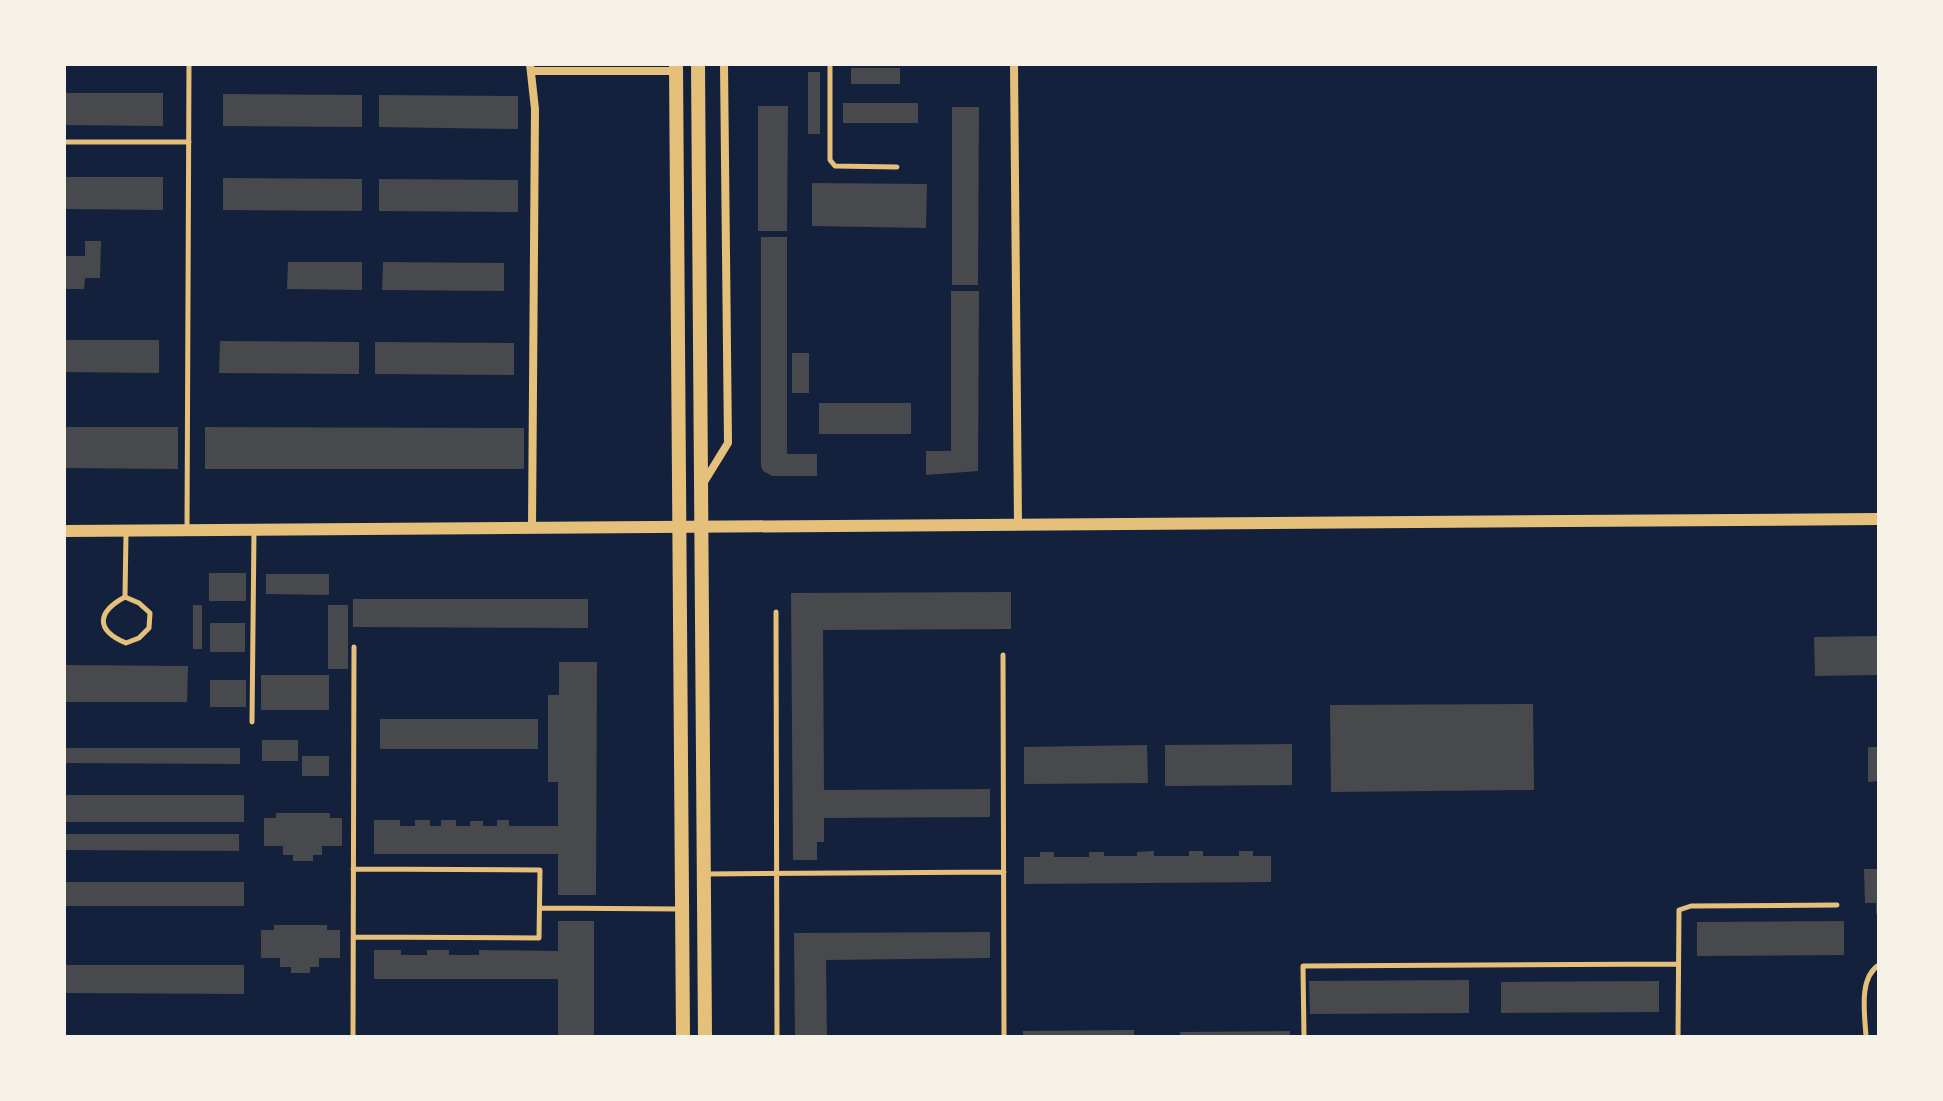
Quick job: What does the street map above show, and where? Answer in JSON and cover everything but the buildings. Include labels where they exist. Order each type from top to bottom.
[{"type":"main road","points":[[698,64],[705,1037]]},
{"type":"main road","points":[[676,68],[683,1037]]},
{"type":"street","points":[[701,486],[728,443],[724,64]]},
{"type":"street","points":[[1014,64],[1018,524]]},
{"type":"street","points":[[532,528],[535,109],[530,68],[676,68]]},
{"type":"street","points":[[64,531],[1879,519]]},
{"type":"lane","points":[[187,530],[189,64]]},
{"type":"lane","points":[[830,64],[830,160],[835,166],[897,167]]},
{"type":"lane","points":[[64,142],[189,142]]},
{"type":"lane","points":[[252,722],[254,530]]},
{"type":"lane","points":[[125,597],[126,531]]},
{"type":"lane","points":[[125,597],[139,603],[150,613],[149,628],[139,638],[126,643],[109,636],[104,628],[104,617],[110,605],[125,597]]},
{"type":"lane","points":[[776,612],[777,1037]]},
{"type":"lane","points":[[353,1037],[354,647]]},
{"type":"lane","points":[[1003,655],[1004,1037]]},
{"type":"lane","points":[[353,869],[540,870],[539,938],[353,937]]},
{"type":"lane","points":[[704,874],[1004,872]]},
{"type":"lane","points":[[1678,1037],[1679,910],[1691,906],[1837,905]]},
{"type":"lane","points":[[540,908],[682,909]]},
{"type":"lane","points":[[1304,1037],[1303,966],[1678,964]]},
{"type":"lane","points":[[1866,1037],[1865,989],[1868,976],[1879,965]]}]
